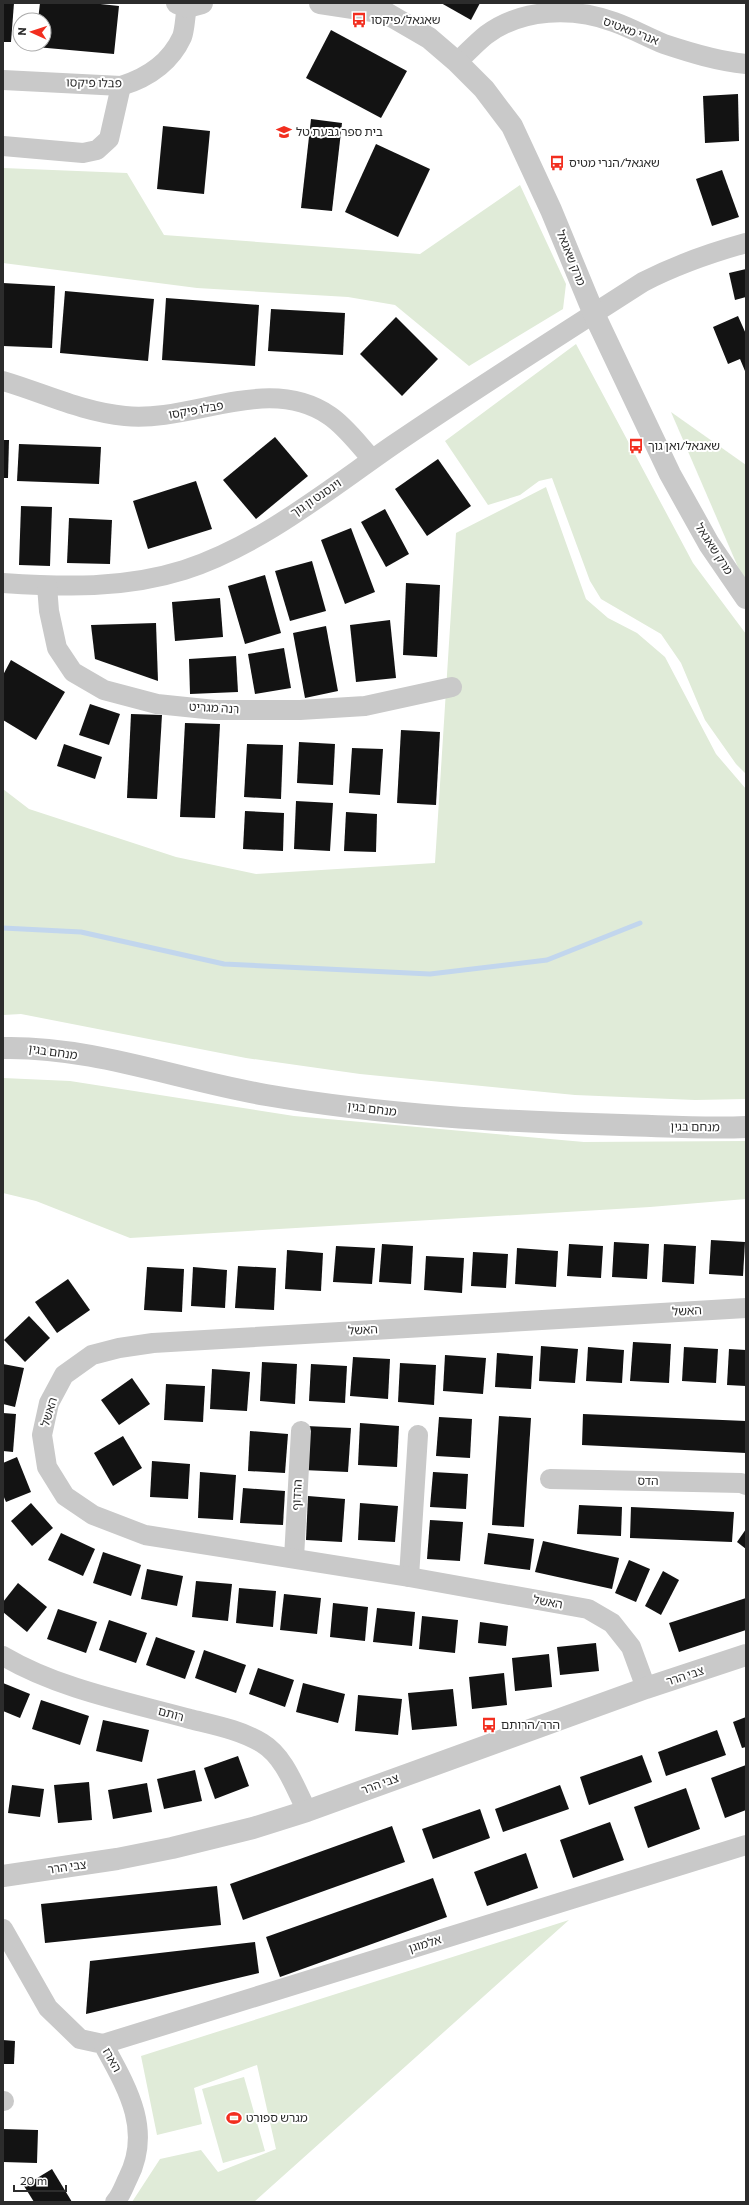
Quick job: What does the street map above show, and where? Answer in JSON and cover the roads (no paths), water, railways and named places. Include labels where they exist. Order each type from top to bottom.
[{"type":"street","name":"מרק שאגאל","points":[[320,3],[386,13],[429,38],[457,62],[484,89],[512,126],[552,210],[594,314],[670,474],[708,544],[746,598]]},
{"type":"street","name":"פבלו פיקסו","points":[[3,80],[122,86],[140,80],[157,69],[170,54],[182,36],[189,4]]},
{"type":"street","name":"אנרי מאטיס","points":[[457,62],[487,35],[515,20],[546,12],[582,8],[663,43],[717,61],[746,64]]},
{"type":"street","points":[[3,146],[83,153],[97,150],[109,139],[122,86]]},
{"type":"street","name":"וינסנט ון גוך","points":[[3,583],[68,587],[125,584],[184,570],[250,542],[490,380],[665,271],[720,250],[746,243]]},
{"type":"street","name":"פבלו פיקסו","points":[[3,382],[94,412],[126,416],[171,415],[253,399],[295,400],[310,405],[339,423],[372,459]]},
{"type":"street","name":"רנה מגריט","points":[[47,586],[49,612],[57,648],[73,672],[104,690],[157,704],[215,710],[300,710],[365,706],[452,687]]},
{"type":"street","name":"מנחם בגין","points":[[3,1048],[27,1047],[70,1053],[155,1069],[265,1095],[436,1116],[571,1124],[746,1128]]},
{"type":"street","name":"האשל","points":[[646,1688],[631,1647],[612,1623],[588,1609],[409,1577],[145,1535],[93,1515],[65,1496],[47,1467],[42,1435],[49,1402],[64,1376],[92,1355],[119,1348],[153,1343],[746,1308]]},
{"type":"street","name":"הרדוף","points":[[294,1558],[301,1431]]},
{"type":"street","points":[[409,1577],[418,1435]]},
{"type":"street","name":"הדס","points":[[550,1479],[741,1483],[746,1485]]},
{"type":"street","name":"צבי הרר","points":[[3,1876],[116,1860],[253,1828],[307,1811],[646,1688],[746,1655]]},
{"type":"street","name":"רותם","points":[[3,1656],[17,1664],[72,1686],[235,1731],[263,1743],[281,1760],[307,1811]]},
{"type":"street","name":"אלמוגן","points":[[103,2044],[746,1845]]},
{"type":"street","name":"הארז","points":[[3,1929],[48,2008],[80,2039],[103,2044],[130,2093],[136,2113],[138,2140],[133,2170],[115,2202]]},
{"type":"waterway","points":[[3,928],[81,932],[224,964],[430,974],[547,960],[640,923]]},
{"type":"place","name":"שאגאל/פיקסו","points":[[359,20]]},
{"type":"place","name":"בית ספר גבעת טל","points":[[284,132]]},
{"type":"place","name":"שאגאל/הנרי מטיס","points":[[557,163]]},
{"type":"place","name":"שאגאל/ואן גוך","points":[[636,446]]},
{"type":"place","name":"הרר/הרותם","points":[[489,1725]]},
{"type":"place","name":"מגרש ספורט","points":[[234,2118]]}]
